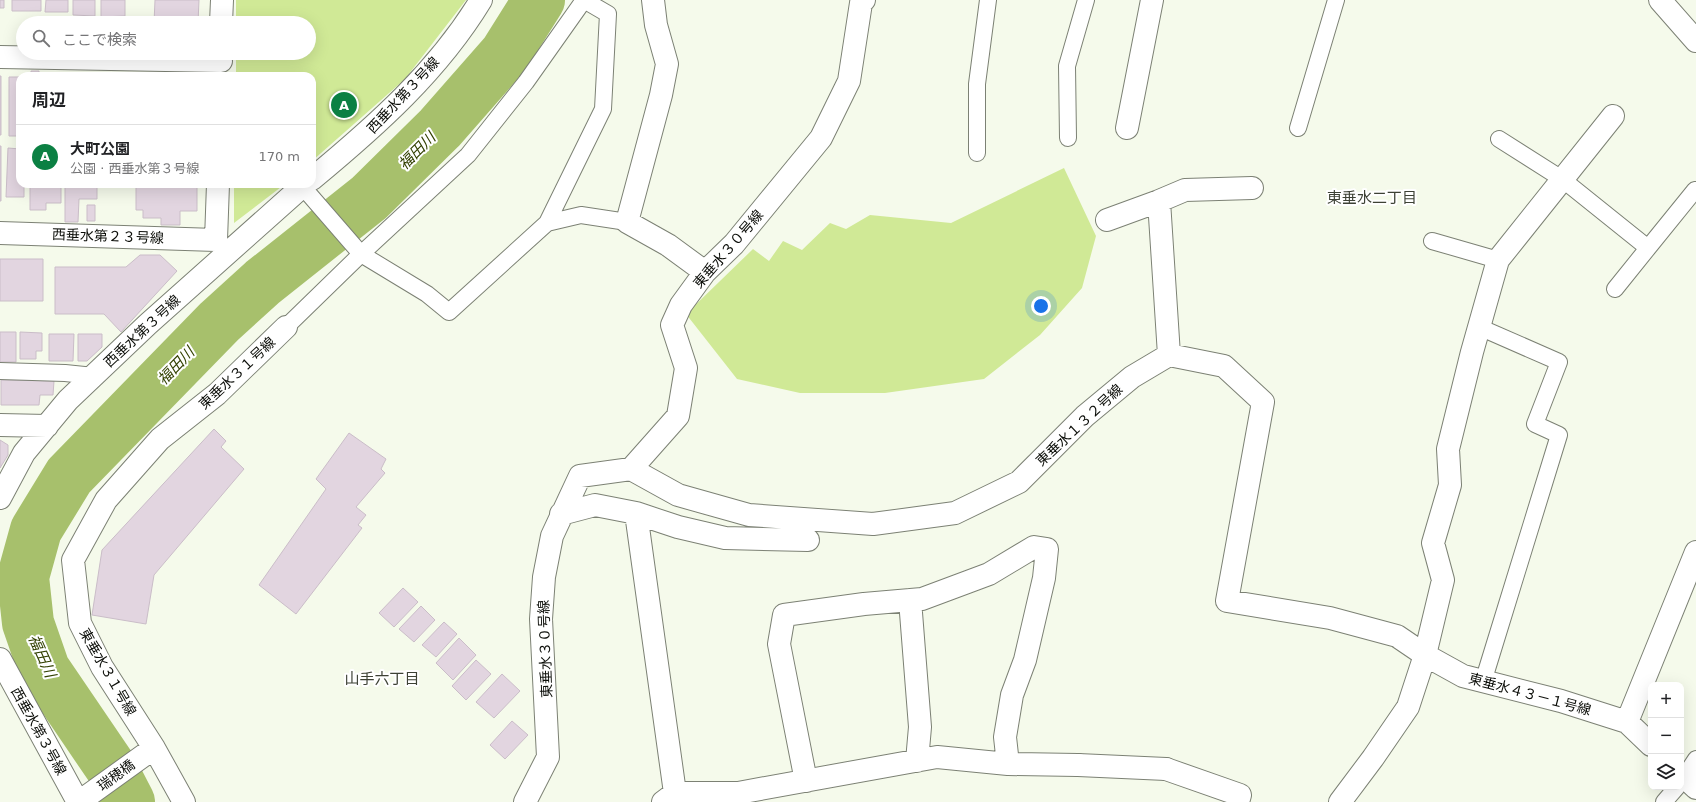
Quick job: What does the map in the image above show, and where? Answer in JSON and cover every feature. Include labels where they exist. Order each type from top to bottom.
[{"type":"street","points":[[222,0],[222,16]]},
{"type":"street","name":"西垂水第３号線","points":[[316,176],[366,135],[408,93],[466,25],[482,0]]},
{"type":"street","points":[[653,0],[656,25],[667,64],[661,95],[626,222],[668,245],[705,272]]},
{"type":"street","name":"東垂水３０号線","points":[[526,802],[548,757],[541,619],[544,577],[552,536],[580,476],[631,469],[678,416],[686,368],[672,324],[681,305],[705,272],[734,244],[820,138],[849,81],[861,3],[864,0]]},
{"type":"street","points":[[1127,128],[1152,0]]},
{"type":"street","points":[[1660,0],[1696,41]]},
{"type":"street","points":[[0,57],[16,57]]},
{"type":"street","points":[[110,60],[221,63]]},
{"type":"street","points":[[1340,802],[1373,758],[1408,707],[1425,655],[1443,580],[1433,543],[1450,485],[1448,449],[1479,327],[1498,260],[1612,116]]},
{"type":"street","points":[[218,188],[222,246]]},
{"type":"street","name":"西垂水第３号線","points":[[0,498],[24,454],[68,400],[148,324],[222,246],[300,188]]},
{"type":"street","points":[[1107,220],[1185,190],[1252,188]]},
{"type":"street","points":[[1159,201],[1169,356],[1224,366],[1263,402],[1227,601],[1338,620],[1397,636],[1425,655]]},
{"type":"street","name":"西垂水第２３号線","points":[[0,233],[222,246]]},
{"type":"street","name":"東垂水３１号線","points":[[184,802],[154,748],[102,667],[80,624],[73,560],[106,500],[160,440],[217,394],[286,327]]},
{"type":"street","name":"東垂水１３２号線","points":[[631,469],[678,494],[749,515],[873,524],[956,513],[1019,482],[1085,416],[1132,377],[1169,356]]},
{"type":"street","points":[[0,425],[47,426]]},
{"type":"street","points":[[562,514],[595,505],[636,513],[678,527],[725,538],[808,540]]},
{"type":"street","points":[[636,513],[669,797],[739,797],[806,781],[937,757],[1008,764],[1078,765],[1166,769],[1240,795],[1238,802]]},
{"type":"street","points":[[806,781],[779,644],[784,615],[864,604],[922,599],[989,574],[1034,547],[1047,549],[1044,578],[1025,660],[1012,695],[1005,737],[1008,764]]},
{"type":"street","points":[[1648,742],[1627,722],[1696,552]]},
{"type":"street","points":[[910,600],[920,727],[917,761]]},
{"type":"street","name":"東垂水４３－１号線","points":[[1425,655],[1463,676],[1561,701],[1627,722]]},
{"type":"street","name":"西垂水第３号線","points":[[0,659],[79,802]]},
{"type":"street","name":"瑞穂橋","points":[[79,802],[154,748]]},
{"type":"lane","points":[[286,327],[361,254],[468,154],[526,82],[584,0],[608,14],[603,109],[547,223],[449,312],[427,294],[361,254],[311,188]]},
{"type":"lane","points":[[977,153],[977,84],[988,0]]},
{"type":"lane","points":[[1068,138],[1067,66],[1086,0]]},
{"type":"lane","points":[[1298,128],[1336,0]]},
{"type":"lane","points":[[1499,139],[1562,179],[1648,248]]},
{"type":"lane","points":[[1615,289],[1695,190]]},
{"type":"lane","points":[[547,223],[581,215],[626,222]]},
{"type":"lane","points":[[1432,240],[1498,260]]},
{"type":"lane","points":[[1479,327],[1559,362],[1536,424],[1559,435],[1483,682]]},
{"type":"lane","points":[[0,371],[65,373],[94,376]]},
{"type":"lane","points":[[1684,782],[1696,759]]},
{"type":"lane","points":[[1664,802],[1676,790]]},
{"type":"green space","points":[[236,0],[466,0],[405,79],[316,157],[316,72],[236,72],[236,60],[316,60],[316,16],[236,16]]},
{"type":"green space","points":[[1064,168],[1096,236],[1082,288],[1040,335],[984,379],[885,393],[800,393],[737,379],[686,314],[753,249],[769,261],[783,241],[802,250],[830,223],[846,229],[870,215],[951,223]]},
{"type":"green space","points":[[234,188],[280,188],[234,223]]},
{"type":"building","points":[[0,0],[4,0],[4,8],[0,8]]},
{"type":"building","points":[[12,0],[41,0],[41,11],[12,11]]},
{"type":"building","points":[[46,0],[68,0],[68,12],[45,12]]},
{"type":"building","points":[[73,0],[95,0],[95,16],[73,15]]},
{"type":"building","points":[[101,0],[125,0],[125,16],[101,16]]},
{"type":"building","points":[[155,0],[199,0],[198,16],[154,16]]},
{"type":"building","points":[[1,76],[1,135],[0,135]]},
{"type":"building","points":[[9,77],[16,77],[16,136],[9,136]]},
{"type":"building","points":[[1,146],[1,201],[0,201]]},
{"type":"building","points":[[8,148],[16,149],[16,188],[24,188],[24,197],[6,197]]},
{"type":"building","points":[[30,188],[61,188],[61,203],[46,203],[46,210],[30,210]]},
{"type":"building","points":[[65,188],[97,188],[97,199],[79,199],[78,222],[65,222]]},
{"type":"building","points":[[136,188],[197,188],[197,211],[180,211],[180,225],[161,225],[161,218],[143,218],[143,210],[136,210]]},
{"type":"building","points":[[87,205],[95,205],[95,221],[87,221]]},
{"type":"building","points":[[140,255],[160,255],[177,271],[121,332],[104,314],[55,314],[55,267],[126,267]]},
{"type":"building","points":[[0,259],[43,259],[43,301],[0,301]]},
{"type":"building","points":[[0,332],[16,332],[16,362],[0,362]]},
{"type":"building","points":[[20,332],[42,333],[42,351],[36,351],[36,359],[20,359]]},
{"type":"building","points":[[49,334],[74,334],[73,361],[49,361]]},
{"type":"building","points":[[78,334],[102,334],[102,347],[87,361],[78,361]]},
{"type":"building","points":[[1,380],[54,381],[53,395],[40,395],[39,405],[1,405]]},
{"type":"building","points":[[214,429],[226,441],[221,447],[244,469],[154,575],[146,624],[92,615],[102,550]]},
{"type":"building","points":[[349,433],[386,459],[381,469],[385,473],[356,507],[366,515],[358,525],[362,528],[296,614],[259,585],[326,489],[316,479]]},
{"type":"building","points":[[0,440],[8,445],[8,455],[0,468]]},
{"type":"building","points":[[403,588],[418,602],[394,627],[379,613]]},
{"type":"building","points":[[421,606],[435,620],[414,642],[399,629]]},
{"type":"building","points":[[444,622],[457,634],[436,657],[422,645]]},
{"type":"building","points":[[459,638],[476,655],[453,680],[436,663]]},
{"type":"building","points":[[476,660],[491,674],[466,700],[452,686]]},
{"type":"building","points":[[502,674],[520,691],[494,718],[476,702]]},
{"type":"building","points":[[512,721],[528,735],[505,759],[490,745]]},
{"type":"waterway","name":"福田川","points":[[129,802],[112,769],[44,669],[28,623],[23,577],[36,530],[69,476],[219,322],[263,282],[369,198],[440,128],[505,54],[539,0]]},
{"type":"place","name":"大町公園","points":[[344,105]]},
{"type":"district","name":"東垂水二丁目","points":[[1372,198]]},
{"type":"district","name":"山手六丁目","points":[[382,679]]}]
